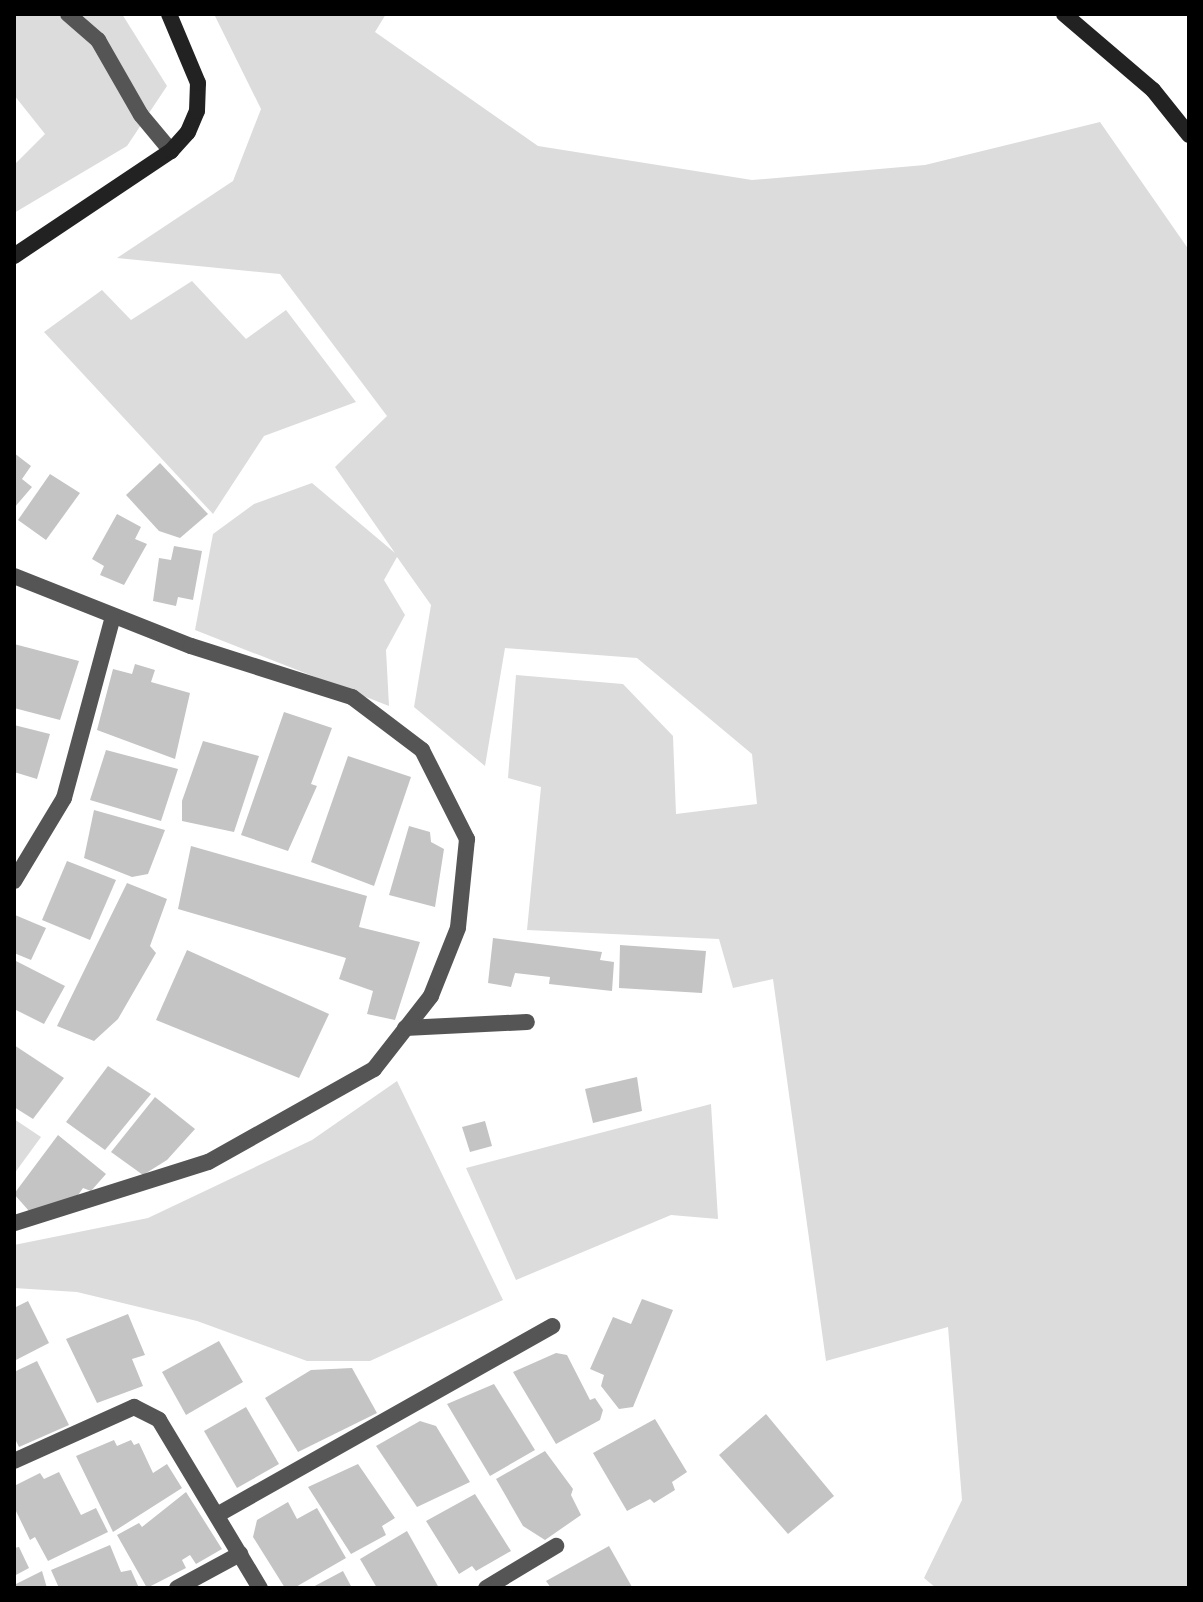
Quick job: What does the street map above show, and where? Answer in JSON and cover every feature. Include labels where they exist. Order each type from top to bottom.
[{"type":"main road","points":[[14,256],[171,151],[197,111],[198,83],[169,14]]},
{"type":"main road","points":[[1064,14],[1153,90],[1189,135]]},
{"type":"street","points":[[68,14],[98,40],[141,115],[171,151]]},
{"type":"street","points":[[14,576],[113,617],[352,697],[422,750],[467,839],[458,928],[431,996],[374,1069],[208,1162],[14,1223]]},
{"type":"street","points":[[14,881],[19,862],[64,798],[113,617]]},
{"type":"street","points":[[405,1028],[527,1022]]},
{"type":"street","points":[[217,1515],[552,1326]]},
{"type":"street","points":[[14,1461],[134,1407],[159,1420],[260,1588]]},
{"type":"street","points":[[486,1588],[556,1546]]},
{"type":"street","points":[[177,1588],[240,1554]]},
{"type":"shaded area","points":[[14,14],[122,14],[167,86],[127,146],[14,213],[14,165],[45,134],[14,95]]},
{"type":"shaded area","points":[[214,14],[386,14],[375,32],[538,146],[752,180],[925,165],[1100,122],[1189,250],[1189,1588],[936,1588],[924,1578],[962,1500],[948,1327],[826,1361],[773,979],[733,988],[719,939],[527,930],[541,787],[508,778],[516,675],[623,684],[673,736],[676,814],[757,804],[752,754],[637,658],[505,648],[485,766],[414,707],[431,605],[397,557],[384,580],[405,615],[386,650],[389,706],[195,630],[213,534],[254,504],[312,483],[395,553],[335,467],[387,416],[280,274],[117,258],[233,181],[261,109]]},
{"type":"shaded area","points":[[192,281],[246,339],[286,310],[356,402],[264,436],[213,514],[44,332],[102,290],[131,320]]},
{"type":"shaded area","points":[[397,1081],[503,1300],[370,1361],[307,1361],[197,1321],[77,1292],[14,1288],[14,1245],[148,1218],[312,1140]]},
{"type":"shaded area","points":[[711,1104],[718,1219],[671,1215],[516,1280],[466,1168]]},
{"type":"shaded area","points":[[14,1119],[41,1137],[14,1174]]},
{"type":"building","points":[[14,453],[31,466],[22,479],[32,487],[14,508]]},
{"type":"building","points":[[160,463],[208,514],[180,538],[159,531],[126,495]]},
{"type":"building","points":[[50,474],[80,493],[46,540],[18,520]]},
{"type":"building","points":[[117,514],[141,527],[135,539],[147,544],[124,585],[100,575],[104,566],[92,559]]},
{"type":"building","points":[[174,546],[202,551],[193,600],[178,597],[176,606],[153,601],[159,558],[171,560]]},
{"type":"building","points":[[14,644],[79,661],[60,720],[14,708]]},
{"type":"building","points":[[135,664],[155,670],[151,682],[190,693],[175,759],[97,730],[113,669],[132,674]]},
{"type":"building","points":[[284,712],[332,728],[311,784],[317,786],[288,851],[241,835]]},
{"type":"building","points":[[14,725],[50,734],[37,779],[14,772]]},
{"type":"building","points":[[203,741],[259,756],[234,832],[182,821],[182,801]]},
{"type":"building","points":[[106,750],[178,769],[161,821],[90,800]]},
{"type":"building","points":[[348,756],[411,777],[374,886],[311,862]]},
{"type":"building","points":[[94,810],[165,830],[148,874],[132,877],[84,858]]},
{"type":"building","points":[[409,826],[430,832],[431,842],[444,849],[435,907],[389,895]]},
{"type":"building","points":[[191,846],[367,896],[359,927],[420,942],[395,1020],[367,1014],[373,991],[339,979],[346,958],[178,909]]},
{"type":"building","points":[[67,861],[116,880],[90,940],[42,920]]},
{"type":"building","points":[[127,883],[167,899],[150,946],[156,953],[118,1019],[94,1041],[57,1026]]},
{"type":"building","points":[[15,915],[46,928],[31,960],[14,953]]},
{"type":"building","points":[[493,938],[602,952],[600,960],[614,962],[612,991],[549,984],[550,977],[515,973],[511,987],[488,983]]},
{"type":"building","points":[[620,945],[706,951],[702,993],[619,988]]},
{"type":"building","points":[[187,950],[329,1014],[299,1078],[156,1020]]},
{"type":"building","points":[[14,960],[65,986],[44,1024],[14,1009]]},
{"type":"building","points":[[14,1045],[64,1078],[33,1119],[14,1107]]},
{"type":"building","points":[[108,1066],[151,1094],[105,1150],[66,1122]]},
{"type":"building","points":[[637,1077],[642,1111],[593,1123],[585,1089]]},
{"type":"building","points":[[155,1097],[195,1129],[167,1160],[143,1175],[111,1152]]},
{"type":"building","points":[[485,1121],[492,1146],[470,1152],[462,1127]]},
{"type":"building","points":[[58,1135],[106,1174],[91,1191],[83,1188],[76,1198],[29,1211],[14,1194]]},
{"type":"building","points":[[642,1299],[673,1310],[633,1407],[619,1409],[601,1386],[604,1375],[590,1369],[613,1317],[631,1324]]},
{"type":"building","points":[[28,1301],[49,1343],[14,1361],[14,1308]]},
{"type":"building","points":[[128,1314],[145,1355],[132,1359],[143,1386],[97,1403],[66,1339]]},
{"type":"building","points":[[219,1341],[243,1382],[186,1415],[162,1372]]},
{"type":"building","points":[[556,1353],[567,1355],[590,1400],[595,1398],[603,1410],[600,1420],[556,1444],[513,1372]]},
{"type":"building","points":[[37,1361],[69,1425],[19,1447],[14,1437],[14,1372]]},
{"type":"building","points":[[352,1368],[377,1413],[298,1452],[265,1398],[311,1370]]},
{"type":"building","points":[[494,1384],[535,1450],[490,1476],[447,1404]]},
{"type":"building","points":[[246,1407],[279,1464],[237,1488],[204,1431]]},
{"type":"building","points":[[766,1414],[834,1496],[788,1534],[719,1455]]},
{"type":"building","points":[[655,1419],[687,1472],[672,1482],[675,1490],[654,1503],[650,1499],[627,1511],[593,1453]]},
{"type":"building","points":[[420,1421],[436,1426],[470,1482],[417,1507],[376,1446]]},
{"type":"building","points":[[114,1440],[117,1446],[131,1440],[134,1445],[139,1443],[153,1473],[167,1464],[182,1488],[113,1532],[76,1456]]},
{"type":"building","points":[[545,1451],[573,1489],[571,1495],[581,1515],[545,1540],[523,1526],[496,1479]]},
{"type":"building","points":[[358,1464],[395,1518],[382,1526],[386,1535],[351,1554],[308,1487]]},
{"type":"building","points":[[59,1472],[81,1515],[96,1508],[108,1532],[48,1561],[35,1537],[30,1540],[14,1507],[14,1486],[40,1473],[44,1479]]},
{"type":"building","points":[[186,1492],[222,1549],[196,1564],[190,1555],[182,1560],[186,1568],[147,1588],[117,1535],[139,1523],[142,1527]]},
{"type":"building","points":[[475,1494],[511,1551],[476,1571],[472,1566],[459,1574],[426,1521]]},
{"type":"building","points":[[288,1502],[297,1519],[317,1508],[346,1558],[294,1588],[285,1588],[253,1537],[257,1520]]},
{"type":"building","points":[[407,1531],[439,1588],[377,1588],[360,1559]]},
{"type":"building","points":[[110,1545],[121,1572],[131,1570],[139,1588],[59,1588],[51,1570]]},
{"type":"building","points":[[609,1546],[632,1587],[551,1588],[546,1581]]},
{"type":"building","points":[[19,1547],[29,1568],[14,1576],[14,1548]]},
{"type":"building","points":[[42,1571],[47,1588],[14,1588],[14,1585]]},
{"type":"building","points":[[343,1571],[352,1588],[311,1588]]}]
